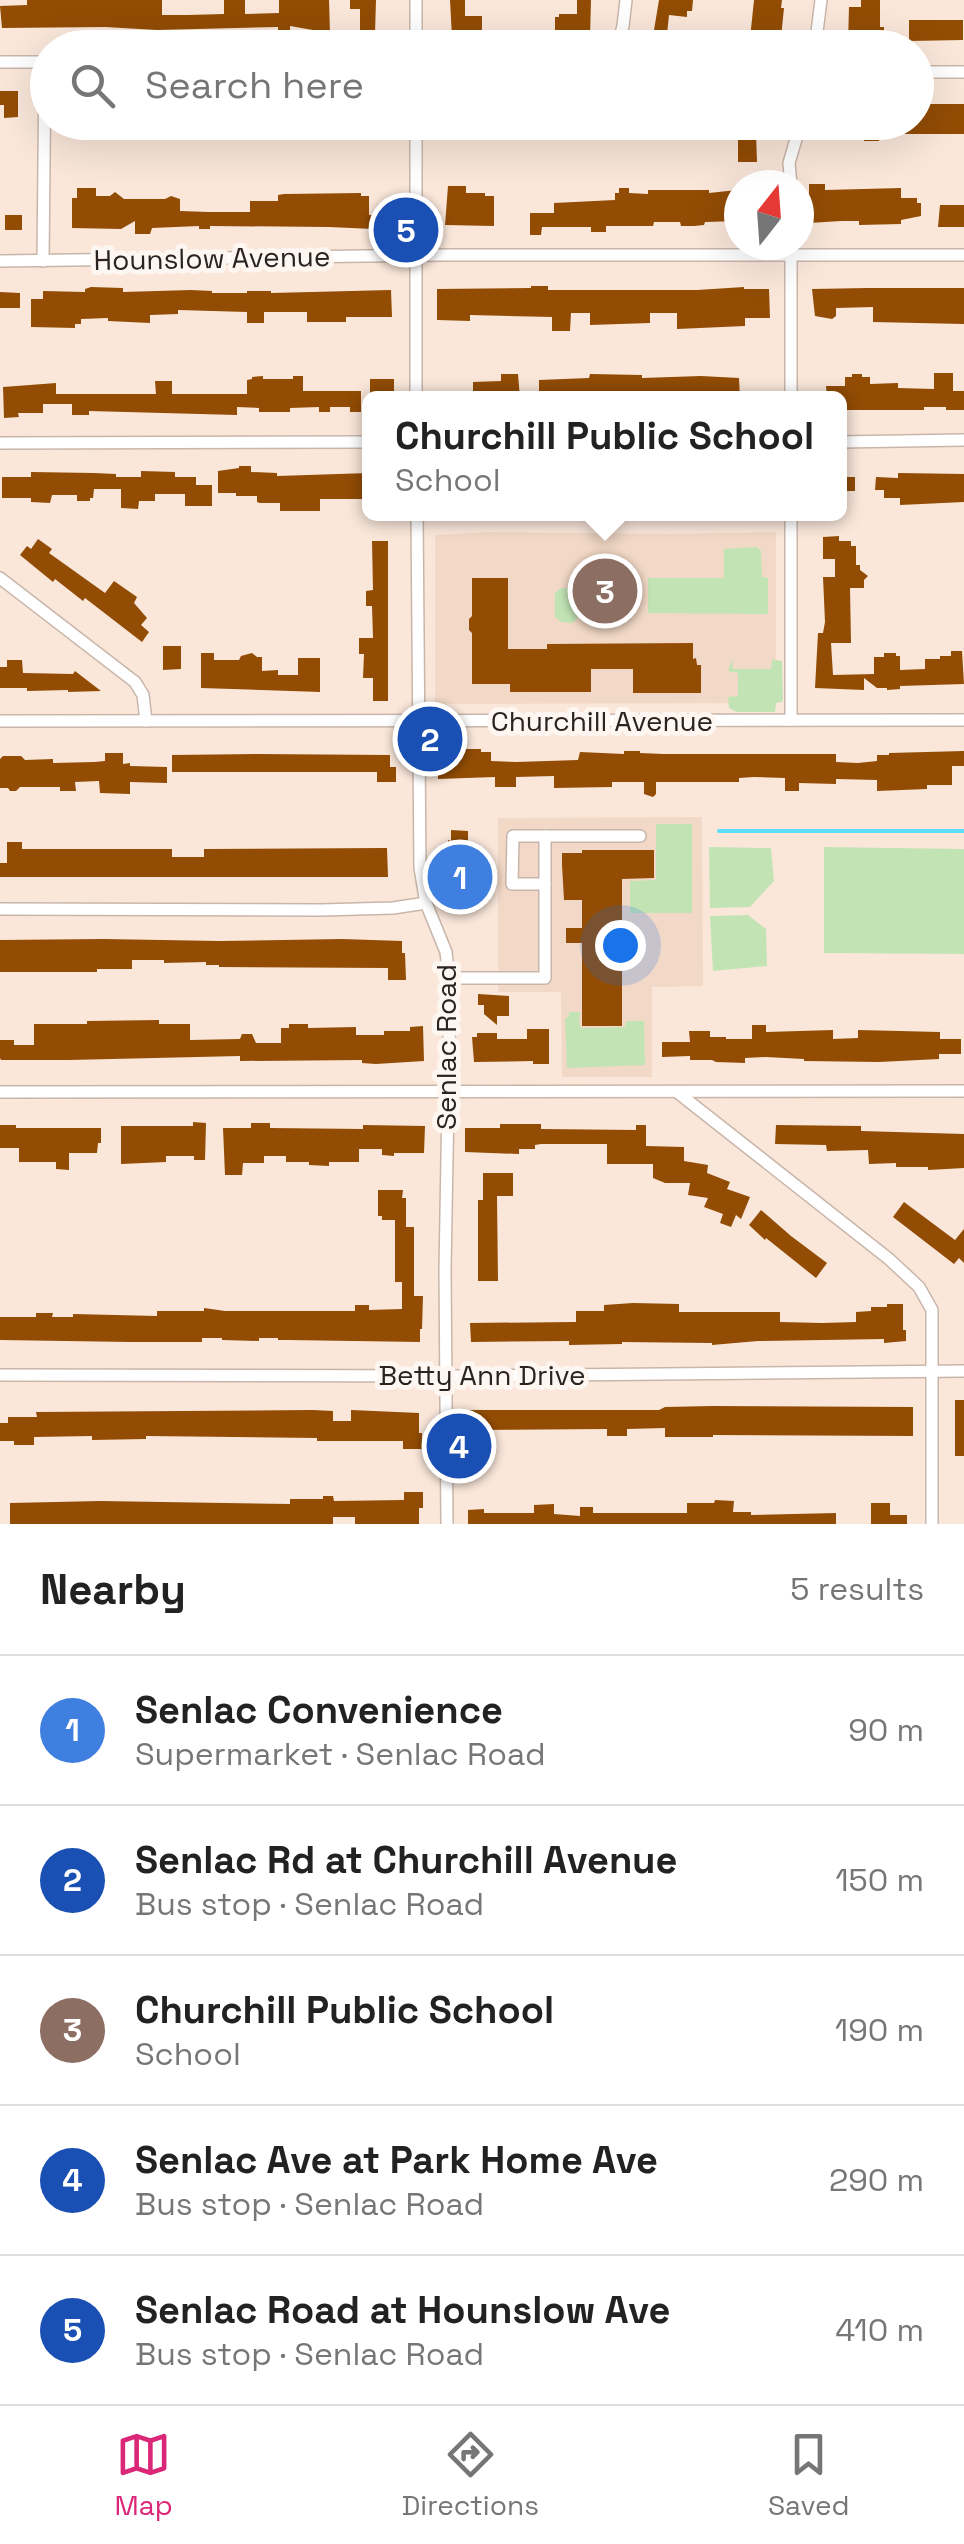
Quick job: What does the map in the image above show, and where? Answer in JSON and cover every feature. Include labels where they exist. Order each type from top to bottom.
[{"type":"street","points":[[416,0],[416,30]]},
{"type":"street","points":[[622,30],[626,0]]},
{"type":"street","points":[[817,30],[821,0]]},
{"type":"street","points":[[0,62],[30,62]]},
{"type":"street","points":[[934,72],[964,72]]},
{"type":"street","points":[[43,261],[45,140]]},
{"type":"street","points":[[416,140],[416,391]]},
{"type":"street","points":[[790,170],[796,140]]},
{"type":"street","name":"Hounslow Avenue","points":[[0,261],[724,251]]},
{"type":"street","name":"Hounslow Avenue","points":[[814,251],[964,255]]},
{"type":"street","points":[[790,260],[791,391]]},
{"type":"street","points":[[847,442],[964,440]]},
{"type":"street","points":[[0,443],[362,442]]},
{"type":"street","name":"Senlac Road","points":[[417,521],[420,868],[426,903],[446,952],[448,978],[446,1524]]},
{"type":"street","points":[[791,521],[791,720]]},
{"type":"street","points":[[0,578],[135,682],[144,697],[146,721]]},
{"type":"street","name":"Churchill Avenue","points":[[0,722],[964,720]]},
{"type":"street","points":[[545,884],[512,884],[513,836],[640,836]]},
{"type":"street","points":[[448,978],[545,978],[545,836]]},
{"type":"street","points":[[0,909],[321,910],[426,903]]},
{"type":"street","points":[[0,1092],[964,1091]]},
{"type":"street","points":[[677,1092],[888,1260],[918,1287],[932,1310],[932,1524]]},
{"type":"street","name":"Betty Ann Drive","points":[[0,1375],[964,1371]]},
{"type":"shaded area","points":[[776,532],[776,703],[435,704],[435,535]]},
{"type":"shaded area","points":[[702,817],[703,986],[652,987],[652,1077],[562,1077],[561,992],[498,992],[498,818]]},
{"type":"green space","points":[[757,547],[761,551],[762,577],[768,578],[768,614],[648,613],[648,578],[724,578],[724,549]]},
{"type":"green space","points":[[570,588],[594,600],[595,609],[572,623],[561,622],[555,617],[555,593]]},
{"type":"green space","points":[[732,659],[733,669],[771,669],[772,659],[782,661],[783,699],[776,703],[775,712],[737,712],[729,708],[728,697],[738,696],[738,673],[728,671]]},
{"type":"green space","points":[[656,824],[692,824],[692,913],[630,913],[630,881],[656,880]]},
{"type":"green space","points":[[709,847],[771,848],[774,881],[750,907],[710,908]]},
{"type":"green space","points":[[824,847],[964,849],[964,954],[824,953]]},
{"type":"green space","points":[[748,915],[766,929],[767,966],[713,971],[710,916]]},
{"type":"green space","points":[[569,1012],[580,1012],[581,1028],[625,1027],[626,1021],[644,1021],[645,1065],[567,1068],[565,1018]]},
{"type":"building","points":[[27,0],[162,0],[162,15],[188,15],[224,14],[224,0],[245,0],[245,14],[279,13],[279,0],[329,0],[330,30],[290,26],[290,30],[2,28],[0,6],[27,5]]},
{"type":"building","points":[[350,0],[376,0],[375,30],[360,30],[360,9],[350,9]]},
{"type":"building","points":[[450,0],[465,0],[465,16],[482,16],[482,30],[452,30]]},
{"type":"building","points":[[577,0],[591,0],[590,30],[555,30],[555,17],[559,14],[577,14]]},
{"type":"building","points":[[659,0],[693,0],[687,17],[669,15],[667,30],[654,30]]},
{"type":"building","points":[[754,0],[782,0],[782,30],[751,30]]},
{"type":"building","points":[[861,0],[880,0],[880,27],[884,30],[848,30],[849,7],[861,7]]},
{"type":"building","points":[[909,20],[963,20],[963,40],[934,41],[934,30],[909,30]]},
{"type":"building","points":[[0,91],[18,91],[18,117],[4,118]]},
{"type":"building","points":[[934,104],[964,104],[964,134],[934,134]]},
{"type":"building","points":[[738,140],[756,140],[757,162],[738,162]]},
{"type":"building","points":[[814,184],[825,184],[825,190],[901,188],[901,198],[917,198],[917,203],[921,203],[921,216],[901,220],[901,224],[859,225],[859,221],[814,223]]},
{"type":"building","points":[[448,186],[466,186],[466,193],[494,196],[494,226],[445,225]]},
{"type":"building","points":[[77,188],[96,188],[96,196],[115,192],[124,199],[171,196],[180,199],[180,211],[209,212],[250,212],[250,201],[278,201],[278,195],[284,194],[361,193],[369,196],[369,215],[392,214],[392,234],[329,227],[199,226],[152,228],[150,234],[135,234],[135,221],[121,229],[72,228],[72,198],[77,198]]},
{"type":"building","points":[[619,188],[648,194],[648,190],[724,191],[724,221],[694,226],[654,222],[653,226],[606,226],[606,232],[591,232],[591,227],[542,227],[541,235],[530,235],[530,213],[554,213],[554,203],[615,200],[615,193],[619,193]]},
{"type":"building","points":[[940,205],[964,205],[964,227],[938,227]]},
{"type":"building","points":[[5,215],[22,215],[22,230],[5,230]]},
{"type":"building","points":[[548,286],[548,290],[769,289],[770,318],[745,318],[745,326],[677,329],[677,313],[650,313],[650,323],[590,325],[590,313],[571,313],[570,331],[552,331],[552,317],[470,315],[470,321],[437,320],[437,289]]},
{"type":"building","points":[[91,287],[123,288],[123,292],[212,293],[391,290],[392,317],[307,322],[307,312],[264,312],[264,323],[247,323],[247,312],[178,310],[178,314],[150,315],[150,323],[108,318],[81,319],[75,328],[31,327],[31,299],[43,299],[43,291],[85,292]]},
{"type":"building","points":[[964,288],[964,324],[873,322],[873,307],[836,308],[832,319],[815,316],[812,289]]},
{"type":"building","points":[[0,292],[20,293],[20,308],[0,308]]},
{"type":"building","points":[[934,373],[953,373],[953,391],[964,391],[964,410],[847,410],[847,391],[826,391],[826,386],[845,386],[845,377],[862,374],[870,377],[870,384],[898,383],[898,388],[934,389]]},
{"type":"building","points":[[501,374],[518,374],[519,391],[473,391],[473,382],[501,381]]},
{"type":"building","points":[[590,374],[739,378],[740,391],[539,391],[539,380],[589,378]]},
{"type":"building","points":[[303,376],[303,391],[361,391],[361,412],[350,412],[350,407],[330,407],[330,412],[319,412],[319,407],[259,412],[259,408],[237,407],[237,415],[89,411],[89,415],[72,415],[72,404],[43,404],[43,413],[18,413],[19,417],[4,418],[3,387],[56,383],[56,394],[156,394],[155,381],[172,381],[172,394],[247,394],[247,380]]},
{"type":"building","points":[[370,379],[394,379],[394,391],[370,391]]},
{"type":"building","points":[[251,466],[251,472],[277,476],[362,473],[362,499],[320,499],[320,511],[280,511],[280,503],[260,503],[257,496],[218,493],[218,471]]},
{"type":"building","points":[[141,471],[196,477],[196,485],[212,485],[212,506],[185,506],[185,494],[155,494],[155,501],[139,501],[138,509],[121,508],[121,489],[94,489],[90,501],[77,501],[77,495],[52,495],[50,503],[31,502],[31,498],[2,498],[2,477],[31,477],[31,472],[141,477]]},
{"type":"building","points":[[898,473],[964,474],[964,502],[900,505],[900,498],[884,498],[884,490],[875,490],[876,477],[898,478]]},
{"type":"building","points":[[847,477],[855,477],[855,491],[847,491]]},
{"type":"building","points":[[839,536],[839,541],[851,541],[851,546],[856,546],[856,565],[868,576],[864,588],[850,588],[851,643],[831,643],[833,675],[874,674],[874,657],[884,657],[884,653],[900,656],[900,670],[925,669],[925,659],[940,659],[951,656],[951,651],[962,651],[964,684],[887,690],[864,678],[864,690],[815,688],[818,633],[823,633],[825,622],[823,577],[835,577],[835,559],[823,559],[823,537]]},
{"type":"building","points":[[38,539],[52,549],[49,553],[105,593],[114,581],[137,597],[134,603],[147,618],[141,625],[149,632],[142,642],[20,555]]},
{"type":"building","points":[[372,541],[388,541],[388,701],[373,701],[373,678],[363,678],[364,654],[359,654],[359,638],[373,638],[372,606],[366,606],[366,591],[373,590]]},
{"type":"building","points":[[472,578],[508,578],[508,649],[547,649],[547,644],[693,643],[693,659],[701,665],[701,693],[633,693],[633,669],[591,669],[591,692],[510,692],[510,684],[472,684]]},
{"type":"building","points":[[163,646],[181,646],[181,669],[163,670]]},
{"type":"building","points":[[201,653],[214,653],[214,660],[239,660],[252,653],[262,657],[262,671],[278,670],[278,675],[298,675],[298,658],[320,658],[320,692],[201,688]]},
{"type":"building","points":[[7,660],[22,660],[23,673],[75,671],[101,691],[0,688],[0,667],[7,667]]},
{"type":"building","points":[[438,749],[481,749],[491,752],[491,761],[516,762],[578,760],[580,752],[640,751],[836,754],[836,762],[858,763],[877,761],[877,755],[889,753],[964,751],[964,766],[952,766],[952,785],[927,785],[927,789],[877,791],[877,780],[836,779],[836,784],[799,783],[799,791],[785,791],[785,778],[754,777],[739,778],[739,782],[656,782],[653,797],[644,794],[644,782],[554,788],[554,776],[516,777],[516,787],[495,787],[495,777],[438,779]]},
{"type":"building","points":[[105,753],[123,753],[123,764],[130,766],[167,767],[167,783],[130,782],[130,794],[100,793],[99,781],[75,782],[76,791],[60,791],[60,787],[20,787],[16,791],[0,788],[3,756],[53,759],[53,763],[94,762],[105,761]]},
{"type":"building","points":[[172,755],[390,755],[390,767],[396,767],[396,782],[377,782],[377,772],[172,772]]},
{"type":"building","points":[[451,830],[468,831],[468,867],[473,867],[473,885],[444,882]]},
{"type":"building","points":[[7,842],[22,842],[22,849],[172,849],[172,857],[204,857],[204,849],[387,848],[388,877],[0,877],[0,863],[7,863]]},
{"type":"building","points":[[654,850],[654,878],[622,879],[622,1026],[582,1026],[582,943],[566,943],[566,928],[582,928],[582,900],[564,900],[562,853]]},
{"type":"building","points":[[0,940],[402,941],[406,980],[388,980],[388,968],[219,967],[206,962],[164,960],[132,960],[132,969],[97,972],[0,972]]},
{"type":"building","points":[[478,994],[509,996],[509,1016],[497,1016],[497,1025],[484,1014],[484,1005],[478,1005]]},
{"type":"building","points":[[159,1020],[159,1024],[190,1024],[190,1040],[240,1039],[242,1034],[252,1034],[256,1043],[281,1043],[281,1028],[289,1028],[289,1024],[308,1024],[308,1028],[356,1027],[356,1035],[384,1035],[384,1031],[410,1031],[410,1027],[423,1026],[424,1061],[240,1061],[240,1056],[0,1058],[0,1040],[34,1045],[34,1024]]},
{"type":"building","points":[[752,1025],[766,1025],[766,1032],[833,1030],[833,1039],[858,1038],[858,1030],[940,1032],[940,1039],[961,1039],[961,1054],[879,1062],[766,1057],[745,1058],[745,1063],[690,1060],[690,1056],[662,1057],[662,1042],[690,1042],[689,1031],[710,1031],[710,1037],[752,1039]]},
{"type":"building","points":[[527,1029],[549,1029],[549,1064],[474,1062],[472,1037],[477,1037],[477,1033],[497,1033],[497,1039],[527,1039]]},
{"type":"building","points":[[193,1122],[206,1123],[205,1160],[166,1156],[166,1162],[121,1164],[121,1126],[193,1126]]},
{"type":"building","points":[[251,1123],[270,1123],[270,1128],[425,1126],[424,1153],[394,1156],[382,1155],[382,1149],[359,1149],[359,1162],[329,1162],[329,1166],[286,1162],[286,1156],[264,1156],[264,1163],[243,1163],[242,1175],[225,1175],[223,1128],[251,1128]]},
{"type":"building","points":[[500,1124],[541,1124],[541,1129],[636,1130],[636,1125],[646,1125],[646,1146],[684,1147],[684,1161],[708,1165],[707,1173],[730,1182],[727,1189],[750,1197],[741,1219],[736,1215],[731,1227],[720,1223],[723,1214],[704,1207],[708,1198],[688,1195],[690,1183],[665,1183],[653,1178],[653,1164],[607,1164],[607,1144],[541,1144],[535,1145],[535,1149],[519,1149],[519,1154],[465,1152],[465,1128],[500,1128]]},
{"type":"building","points":[[0,1125],[101,1128],[101,1143],[97,1153],[69,1153],[69,1170],[56,1169],[56,1162],[19,1162],[19,1148],[0,1148]]},
{"type":"building","points":[[776,1125],[861,1126],[861,1131],[964,1134],[964,1168],[928,1170],[896,1167],[896,1163],[869,1164],[868,1150],[827,1151],[826,1145],[775,1144]]},
{"type":"building","points":[[483,1173],[513,1173],[513,1196],[497,1196],[498,1281],[478,1281],[478,1200],[483,1200]]},
{"type":"building","points":[[378,1190],[403,1190],[402,1198],[406,1198],[406,1227],[414,1227],[414,1296],[423,1296],[420,1342],[278,1338],[202,1338],[202,1342],[0,1340],[0,1317],[36,1317],[36,1313],[53,1313],[52,1317],[157,1316],[157,1311],[204,1308],[355,1311],[355,1305],[369,1305],[369,1310],[402,1309],[402,1282],[395,1282],[395,1220],[378,1216]]},
{"type":"building","points":[[904,1202],[955,1240],[964,1229],[964,1263],[959,1258],[954,1264],[893,1217]]},
{"type":"building","points":[[761,1210],[827,1263],[816,1278],[749,1225]]},
{"type":"building","points":[[679,1304],[679,1312],[780,1312],[780,1322],[822,1323],[856,1322],[856,1312],[903,1304],[906,1341],[758,1341],[712,1345],[471,1342],[470,1323],[576,1322],[576,1311],[604,1311],[604,1305]]},
{"type":"building","points":[[955,1400],[964,1400],[964,1456],[955,1456]]},
{"type":"building","points":[[712,1406],[913,1407],[913,1436],[665,1437],[665,1428],[627,1429],[627,1436],[607,1436],[607,1429],[468,1430],[468,1410],[659,1410]]},
{"type":"building","points":[[351,1410],[419,1413],[422,1449],[403,1449],[403,1441],[317,1438],[34,1437],[34,1445],[0,1441],[0,1423],[8,1423],[8,1417],[37,1417],[36,1412],[333,1411],[333,1421],[351,1421]]},
{"type":"building","points":[[404,1492],[423,1492],[419,1524],[355,1524],[355,1517],[333,1517],[333,1524],[10,1524],[10,1503],[290,1504],[290,1499],[323,1496],[333,1496],[334,1501],[404,1500]]},
{"type":"building","points":[[734,1501],[733,1512],[751,1515],[836,1513],[836,1524],[468,1524],[468,1510],[534,1513],[534,1505],[554,1504],[554,1514],[580,1516],[580,1507],[593,1507],[593,1513],[687,1513],[687,1503]]},
{"type":"building","points":[[871,1503],[890,1503],[890,1515],[907,1515],[907,1524],[871,1524]]},
{"type":"waterway","points":[[719,831],[964,831]]},
{"type":"place","name":"Senlac Road at Hounslow Ave","points":[[406,230]]},
{"type":"place","name":"Churchill Public School","points":[[605,591]]},
{"type":"place","name":"Senlac Rd at Churchill Avenue","points":[[430,739]]},
{"type":"place","name":"Senlac Convenience","points":[[460,877]]},
{"type":"place","name":"Senlac Ave at Park Home Ave","points":[[459,1446]]}]
